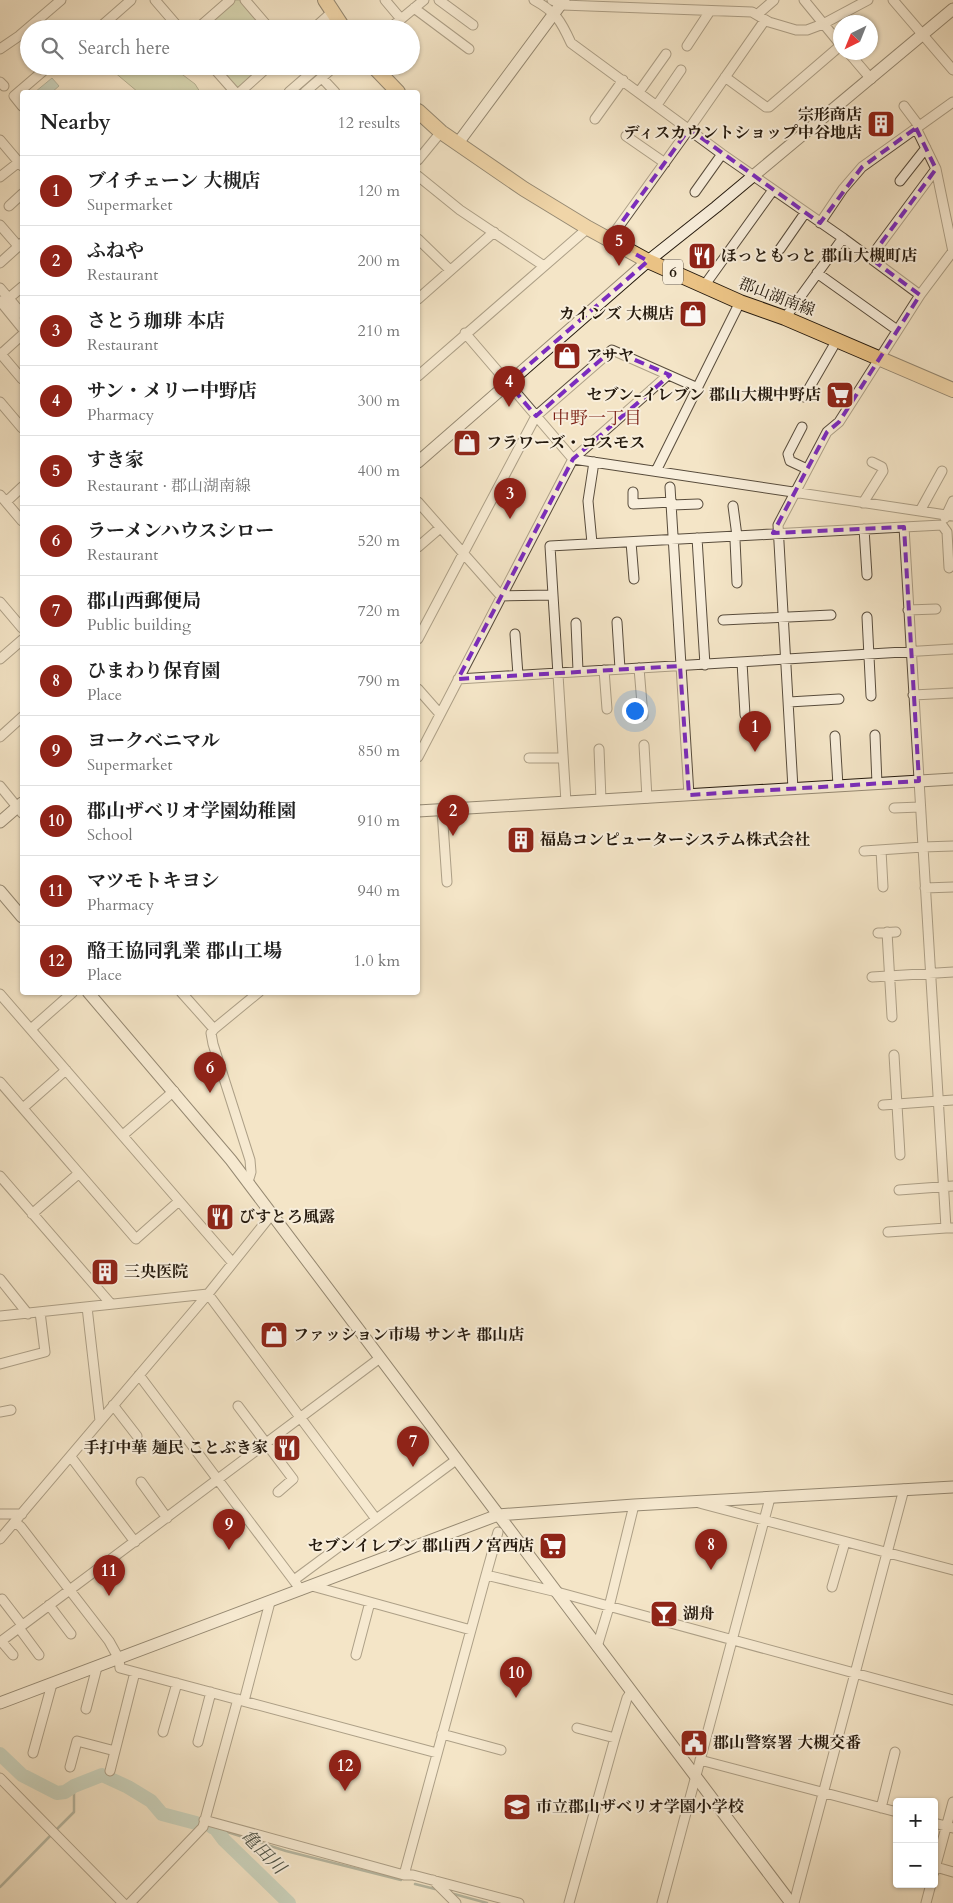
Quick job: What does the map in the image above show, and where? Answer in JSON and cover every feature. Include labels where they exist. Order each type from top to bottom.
[{"type":"main road","points":[[325,0],[338,20]]},
{"type":"main road","points":[[382,75],[396,90]]},
{"type":"main road","name":"郡山湖南線","points":[[420,113],[441,132],[524,188],[588,228],[648,261],[740,302],[785,318],[953,390]]},
{"type":"street","points":[[38,20],[61,0]]},
{"type":"street","points":[[102,20],[125,0]]},
{"type":"street","points":[[108,20],[131,0]]},
{"type":"street","points":[[155,0],[172,20]]},
{"type":"street","points":[[207,20],[230,0]]},
{"type":"street","points":[[245,0],[262,20]]},
{"type":"street","points":[[385,0],[401,19],[424,0]]},
{"type":"street","points":[[439,0],[473,25]]},
{"type":"street","points":[[534,0],[557,4],[630,4],[710,12],[752,12],[796,30],[807,30],[823,24],[864,1]]},
{"type":"street","points":[[609,240],[690,129],[725,77],[761,17],[774,0]]},
{"type":"street","points":[[804,0],[833,36]]},
{"type":"street","points":[[893,0],[953,70]]},
{"type":"street","points":[[557,4],[561,21],[571,43],[722,154],[843,238],[920,295]]},
{"type":"street","points":[[458,144],[557,4]]},
{"type":"street","points":[[414,8],[469,49]]},
{"type":"street","points":[[420,460],[648,261],[754,176],[953,9]]},
{"type":"street","points":[[323,20],[332,12]]},
{"type":"street","points":[[687,46],[710,12]]},
{"type":"street","points":[[0,49],[20,35]]},
{"type":"street","points":[[725,77],[766,107],[769,107],[833,51]]},
{"type":"street","points":[[639,92],[666,54]]},
{"type":"street","points":[[855,60],[871,79]]},
{"type":"street","points":[[657,105],[681,70]]},
{"type":"street","points":[[21,90],[38,75]]},
{"type":"street","points":[[27,90],[44,75]]},
{"type":"street","points":[[220,75],[233,90]]},
{"type":"street","points":[[242,90],[260,75]]},
{"type":"street","points":[[291,90],[309,75]]},
{"type":"street","points":[[297,90],[315,75]]},
{"type":"street","points":[[307,90],[325,75]]},
{"type":"street","points":[[322,78],[333,90]]},
{"type":"street","points":[[595,119],[623,80]]},
{"type":"street","points":[[20,91],[14,96],[20,104]]},
{"type":"street","points":[[820,223],[843,189],[862,167],[953,102]]},
{"type":"street","points":[[793,789],[778,523],[827,432],[839,422],[920,295],[953,251],[936,169],[917,127],[904,106]]},
{"type":"street","points":[[420,158],[441,132]]},
{"type":"street","points":[[626,136],[665,163]]},
{"type":"street","points":[[0,140],[20,163]]},
{"type":"street","points":[[900,181],[926,148]]},
{"type":"street","points":[[695,192],[722,154]]},
{"type":"street","points":[[0,177],[20,165]]},
{"type":"street","points":[[870,258],[936,169]]},
{"type":"street","points":[[420,178],[460,210],[544,266]]},
{"type":"street","points":[[704,286],[773,190]]},
{"type":"street","points":[[9,206],[20,196]]},
{"type":"street","points":[[780,248],[805,212]]},
{"type":"street","points":[[0,225],[20,248],[0,263]]},
{"type":"street","points":[[420,374],[465,333],[588,228]]},
{"type":"street","points":[[420,293],[494,232]]},
{"type":"street","points":[[785,318],[843,238]]},
{"type":"street","points":[[420,241],[450,270]]},
{"type":"street","points":[[817,273],[897,330]]},
{"type":"street","points":[[0,288],[3,303],[20,325]]},
{"type":"street","points":[[3,303],[20,289]]},
{"type":"street","points":[[3,303],[20,293]]},
{"type":"street","points":[[656,471],[740,302]]},
{"type":"street","points":[[3,303],[20,313]]},
{"type":"street","points":[[3,303],[20,318]]},
{"type":"street","points":[[465,333],[573,459],[949,515]]},
{"type":"street","points":[[1,352],[20,337]]},
{"type":"street","points":[[804,397],[837,340]]},
{"type":"street","points":[[420,635],[536,416],[612,350],[698,388]]},
{"type":"street","points":[[1,352],[20,371]]},
{"type":"street","points":[[1,352],[20,376]]},
{"type":"street","points":[[420,753],[573,459],[668,375]]},
{"type":"street","points":[[0,402],[20,426]]},
{"type":"street","points":[[802,427],[788,454],[790,461],[807,469]]},
{"type":"street","points":[[592,543],[588,501],[594,462]]},
{"type":"street","points":[[863,503],[883,471],[882,467],[872,462]]},
{"type":"street","points":[[920,511],[942,471]]},
{"type":"street","points":[[670,487],[689,795]]},
{"type":"street","points":[[20,488],[3,498],[20,519]]},
{"type":"street","points":[[633,492],[633,504],[698,504]]},
{"type":"street","points":[[942,525],[949,515],[953,501]]},
{"type":"street","points":[[420,504],[501,596],[553,595]]},
{"type":"street","points":[[734,506],[738,583]]},
{"type":"street","points":[[566,802],[550,546],[942,525]]},
{"type":"street","points":[[942,525],[947,532],[949,568]]},
{"type":"street","points":[[888,1232],[949,1228],[943,1186],[904,527]]},
{"type":"street","points":[[420,545],[440,528]]},
{"type":"street","points":[[864,529],[867,575]]},
{"type":"street","points":[[697,538],[705,665]]},
{"type":"street","points":[[631,542],[634,579]]},
{"type":"street","points":[[0,602],[20,626]]},
{"type":"street","points":[[908,610],[936,609]]},
{"type":"street","points":[[723,620],[831,615]]},
{"type":"street","points":[[867,617],[871,696]]},
{"type":"street","points":[[617,622],[620,669]]},
{"type":"street","points":[[576,623],[578,671]]},
{"type":"street","points":[[515,634],[518,675]]},
{"type":"street","points":[[0,659],[20,642]]},
{"type":"street","points":[[458,679],[953,649]]},
{"type":"street","points":[[742,662],[745,716]]},
{"type":"street","points":[[639,668],[643,716]]},
{"type":"street","points":[[604,670],[607,709]]},
{"type":"street","points":[[420,691],[440,714]]},
{"type":"street","points":[[913,695],[953,693]]},
{"type":"street","points":[[789,702],[839,699]]},
{"type":"street","points":[[0,737],[20,719]]},
{"type":"street","points":[[875,735],[877,784]]},
{"type":"street","points":[[835,736],[838,786]]},
{"type":"street","points":[[644,745],[647,798]]},
{"type":"street","points":[[598,749],[601,800]]},
{"type":"street","points":[[529,758],[563,758]]},
{"type":"street","points":[[420,811],[953,779]]},
{"type":"street","points":[[0,786],[20,806]]},
{"type":"street","points":[[894,808],[920,807]]},
{"type":"street","points":[[0,822],[20,808]]},
{"type":"street","points":[[442,810],[447,882]]},
{"type":"street","points":[[864,851],[953,846]]},
{"type":"street","points":[[881,850],[884,887]]},
{"type":"street","points":[[925,888],[953,887]]},
{"type":"street","points":[[0,891],[20,915]]},
{"type":"street","points":[[892,1016],[889,976],[882,932],[896,932]]},
{"type":"street","points":[[872,977],[953,972]]},
{"type":"street","points":[[0,994],[232,1262]]},
{"type":"street","points":[[31,1029],[70,995]]},
{"type":"street","points":[[91,995],[174,1091],[248,1182],[792,1903]]},
{"type":"street","points":[[184,995],[214,1029]]},
{"type":"street","points":[[248,1182],[251,1172],[250,1160],[211,1033],[255,995]]},
{"type":"street","points":[[894,1055],[900,1154]]},
{"type":"street","points":[[23,1108],[66,1070]]},
{"type":"street","points":[[0,1082],[136,1239],[178,1201]]},
{"type":"street","points":[[123,1135],[174,1091]]},
{"type":"street","points":[[883,1105],[953,1100]]},
{"type":"street","points":[[32,1214],[78,1174]]},
{"type":"street","points":[[0,1176],[111,1304]]},
{"type":"street","points":[[899,1190],[953,1186]]},
{"type":"street","points":[[0,1540],[208,1294],[272,1214]]},
{"type":"street","points":[[0,1280],[28,1314]]},
{"type":"street","points":[[0,1316],[208,1294]]},
{"type":"street","points":[[208,1294],[376,1519]]},
{"type":"street","points":[[87,1307],[100,1421]]},
{"type":"street","points":[[0,1364],[45,1352],[40,1312]]},
{"type":"street","points":[[13,1655],[1,1639],[21,1627],[380,1358]]},
{"type":"street","points":[[139,1375],[294,1580],[307,1588],[370,1602],[471,1630]]},
{"type":"street","points":[[113,1405],[137,1436]]},
{"type":"street","points":[[238,1406],[294,1480],[278,1492]]},
{"type":"street","points":[[0,1412],[11,1410]]},
{"type":"street","points":[[71,1457],[135,1542]]},
{"type":"street","points":[[294,1580],[456,1460]]},
{"type":"street","points":[[141,1482],[167,1518]]},
{"type":"street","points":[[0,1703],[498,1515],[634,1505],[953,1487]]},
{"type":"street","points":[[792,1903],[856,1673],[904,1489]]},
{"type":"street","points":[[662,1903],[770,1498]]},
{"type":"street","points":[[693,1502],[953,1570]]},
{"type":"street","points":[[597,1647],[610,1607],[634,1505]]},
{"type":"street","points":[[0,1514],[22,1514]]},
{"type":"street","points":[[15,1522],[21,1527],[109,1641],[119,1659],[120,1668],[437,1753]]},
{"type":"street","points":[[404,1875],[498,1532]]},
{"type":"street","points":[[832,1587],[845,1542]]},
{"type":"street","points":[[486,1575],[556,1592],[953,1700]]},
{"type":"street","points":[[2,1599],[39,1655]]},
{"type":"street","points":[[130,1903],[203,1827],[270,1602]]},
{"type":"street","points":[[356,1655],[370,1602]]},
{"type":"street","points":[[49,1605],[71,1634]]},
{"type":"street","points":[[86,1709],[97,1667]]},
{"type":"street","points":[[110,1771],[135,1672]]},
{"type":"street","points":[[163,1732],[177,1683]]},
{"type":"street","points":[[33,1753],[52,1684]]},
{"type":"street","points":[[198,1742],[211,1692]]},
{"type":"street","points":[[568,1903],[614,1738],[626,1698],[631,1692]]},
{"type":"street","points":[[576,1728],[614,1738]]},
{"type":"street","points":[[442,1734],[501,1750]]},
{"type":"street","points":[[70,1767],[78,1741],[115,1751]]},
{"type":"street","points":[[880,1808],[895,1752]]},
{"type":"street","points":[[700,1760],[893,1811]]},
{"type":"street","points":[[0,1778],[22,1798],[52,1833],[123,1903]]},
{"type":"street","points":[[938,1861],[950,1827],[953,1802]]},
{"type":"street","points":[[204,1820],[404,1875],[413,1874],[519,1903]]},
{"type":"street","points":[[938,1870],[953,1872]]},
{"type":"street","points":[[432,1880],[456,1903]]},
{"type":"street","points":[[926,1903],[930,1888]]},
{"type":"highlighted area","points":[[916,128],[936,169],[870,258],[920,295],[839,422],[827,432],[773,533],[904,527],[919,781],[689,795],[680,666],[458,679],[573,459],[670,375],[612,350],[536,416],[508,383],[648,261],[609,240],[689,129],[820,223],[862,167]]},
{"type":"green space","points":[[235,0],[241,0],[258,20],[212,20]]},
{"type":"green space","points":[[118,75],[183,75],[195,84],[199,90],[136,90]]},
{"type":"green space","points":[[224,75],[254,75],[239,88],[235,88]]},
{"type":"water","points":[[52,78],[59,86],[54,90],[37,90]]},
{"type":"waterway","name":"亀田川","points":[[0,1754],[22,1775],[57,1793],[65,1792],[74,1786],[102,1775],[128,1787],[151,1801],[162,1814],[196,1823]]},
{"type":"waterway","points":[[55,1831],[74,1812],[74,1786]]},
{"type":"waterway","name":"亀田川","points":[[212,1827],[289,1903]]},
{"type":"waterway","points":[[215,1828],[286,1851],[401,1880]]},
{"type":"waterway","points":[[0,1887],[51,1835]]},
{"type":"waterway","points":[[415,1884],[435,1889]]},
{"type":"waterway","points":[[454,1894],[487,1903]]},
{"type":"place","name":"宗形商店 ディスカウントショップ中谷地店","points":[[881,124]]},
{"type":"place","name":"ほっともっと 郡山大槻町店","points":[[702,256]]},
{"type":"place","name":"すき家","points":[[619,266]]},
{"type":"place","name":"カインズ 大槻店","points":[[693,314]]},
{"type":"place","name":"アサヤ","points":[[567,356]]},
{"type":"place","name":"セブン-イレブン 郡山大槻中野店","points":[[840,395]]},
{"type":"place","name":"サン・メリー中野店","points":[[509,407]]},
{"type":"place","name":"フラワーズ・コスモス","points":[[467,443]]},
{"type":"place","name":"さとう珈琲 本店","points":[[510,519]]},
{"type":"place","name":"ブイチェーン 大槻店","points":[[755,752]]},
{"type":"place","name":"ふねや","points":[[453,836]]},
{"type":"place","name":"福島コンピューターシステム株式会社","points":[[521,840]]},
{"type":"place","name":"ラーメンハウスシロー","points":[[210,1093]]},
{"type":"place","name":"びすとろ風露","points":[[220,1217]]},
{"type":"place","name":"三央医院","points":[[105,1272]]},
{"type":"place","name":"ファッション市場 サンキ 郡山店","points":[[274,1335]]},
{"type":"place","name":"手打中華 麺民 ことぶき家","points":[[287,1448]]},
{"type":"place","name":"郡山西郵便局","points":[[413,1467]]},
{"type":"place","name":"セブンイレブン 郡山西ノ宮西店","points":[[553,1546]]},
{"type":"place","name":"ヨークベニマル","points":[[229,1550]]},
{"type":"place","name":"ひまわり保育園","points":[[711,1570]]},
{"type":"place","name":"マツモトキヨシ","points":[[109,1596]]},
{"type":"place","name":"湖舟","points":[[664,1614]]},
{"type":"place","name":"郡山ザベリオ学園幼稚園","points":[[516,1698]]},
{"type":"place","name":"郡山警察署 大槻交番","points":[[694,1743]]},
{"type":"place","name":"酪王協同乳業 郡山工場","points":[[345,1791]]},
{"type":"place","name":"市立郡山ザベリオ学園小学校","points":[[517,1807]]},
{"type":"district","name":"中野一丁目","points":[[597,418]]}]
